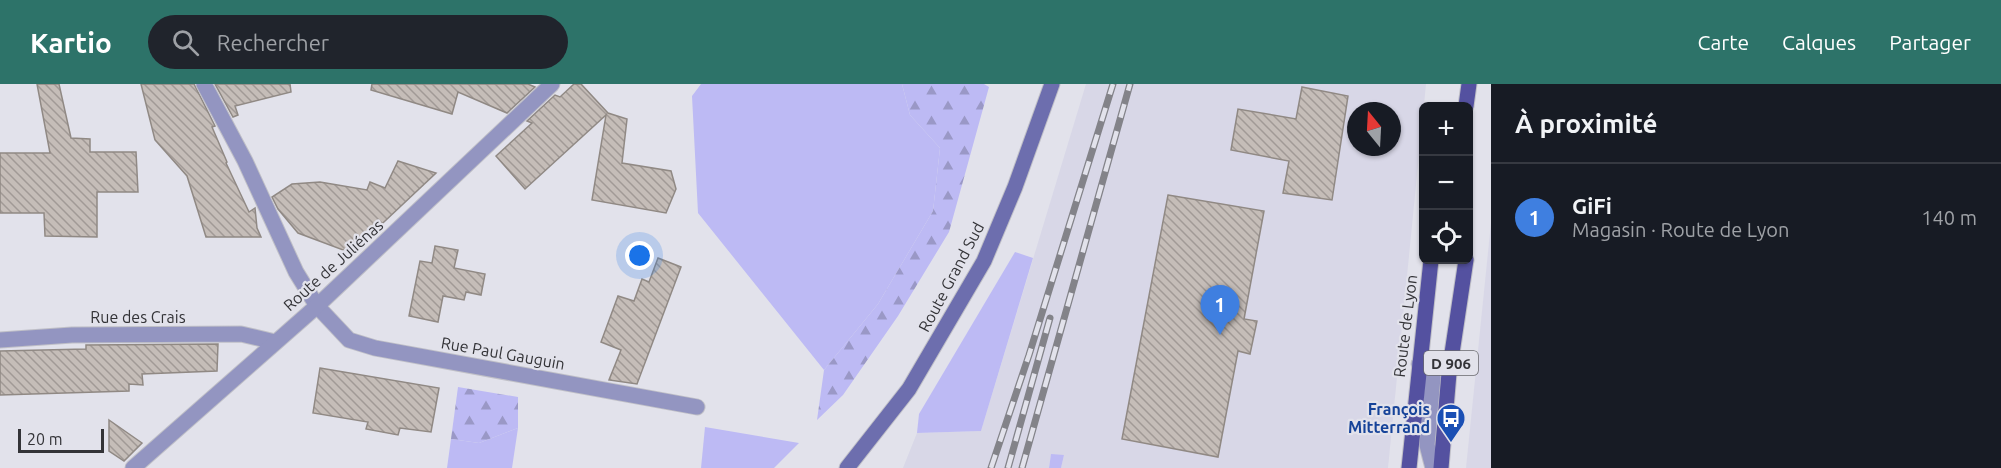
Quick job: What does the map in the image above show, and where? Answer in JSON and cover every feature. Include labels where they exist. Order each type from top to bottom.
[{"type":"main road","name":"Route Grand Sud","points":[[847,468],[909,389],[984,261],[1015,187],[1052,84]]},
{"type":"main road","points":[[1467,102],[1469,84]]},
{"type":"main road","name":"Route de Lyon","points":[[1408,468],[1431,264]]},
{"type":"main road","name":"D 906","points":[[1441,468],[1449,373],[1465,264]]},
{"type":"street","name":"Rue Paul Gauguin","points":[[204,84],[245,161],[296,272],[317,306],[349,340],[375,348],[697,407]]},
{"type":"street","name":"Route de Juliénas","points":[[133,468],[317,306],[552,84]]},
{"type":"street","name":"Rue des Crais","points":[[0,340],[72,335],[241,334],[275,342]]},
{"type":"street","points":[[1419,364],[1433,377],[1427,445],[1433,468]]},
{"type":"street","points":[[1411,446],[1418,468]]},
{"type":"shaded area","points":[[1086,84],[1426,84],[1424,102],[1419,102],[1419,155],[1388,468],[1061,468],[1064,455],[1051,455],[1049,468],[903,468],[917,433],[981,431]]},
{"type":"shaded area","points":[[1491,223],[1491,468],[1466,468]]},
{"type":"green space","points":[[701,84],[902,84],[910,115],[940,148],[933,211],[878,304],[824,370],[698,213],[692,96]]},
{"type":"green space","points":[[902,84],[984,84],[989,87],[949,232],[898,316],[843,395],[817,420],[824,370],[878,304],[933,211],[940,148],[910,115]]},
{"type":"green space","points":[[1015,252],[1033,258],[981,431],[917,433],[919,414]]},
{"type":"green space","points":[[458,387],[518,397],[518,428],[479,443],[451,439]]},
{"type":"green space","points":[[705,427],[799,443],[774,468],[701,468]]},
{"type":"green space","points":[[518,428],[512,468],[447,468],[451,439],[479,443]]},
{"type":"green space","points":[[1051,454],[1064,455],[1061,468],[1049,468]]},
{"type":"building","points":[[37,84],[59,84],[71,138],[90,139],[90,152],[136,152],[138,192],[97,192],[97,237],[45,236],[44,213],[0,213],[0,153],[50,153]]},
{"type":"building","points":[[141,84],[194,84],[215,126],[212,127],[226,163],[249,212],[255,208],[257,228],[261,237],[206,237],[187,176],[155,140]]},
{"type":"building","points":[[215,84],[290,84],[291,92],[235,106],[238,115],[233,117]]},
{"type":"building","points":[[372,84],[528,84],[535,87],[507,113],[458,92],[452,114],[371,90]]},
{"type":"building","points":[[574,84],[581,84],[608,113],[627,119],[622,163],[671,171],[676,189],[666,213],[592,200],[606,115],[525,189],[496,156],[532,123],[527,121],[555,95],[560,97]]},
{"type":"building","points":[[1302,87],[1348,96],[1332,200],[1283,193],[1289,161],[1231,150],[1238,109],[1296,119]]},
{"type":"building","points":[[398,161],[436,173],[351,253],[298,233],[278,209],[272,197],[292,184],[320,182],[367,190],[370,182],[385,188]]},
{"type":"building","points":[[1168,195],[1264,211],[1244,319],[1257,321],[1250,354],[1238,351],[1218,457],[1122,439]]},
{"type":"building","points":[[435,246],[458,250],[454,268],[485,274],[481,295],[466,292],[464,300],[443,296],[438,322],[409,316],[420,261],[432,263]]},
{"type":"building","points":[[658,258],[681,267],[637,384],[609,380],[621,350],[601,342],[618,296],[634,301],[642,279],[649,282]]},
{"type":"building","points":[[218,344],[217,371],[142,374],[143,385],[129,384],[129,391],[0,395],[0,351],[86,349],[86,345]]},
{"type":"building","points":[[320,368],[439,388],[431,432],[400,428],[398,435],[366,429],[368,422],[313,413]]},
{"type":"building","points":[[109,420],[142,443],[124,461],[109,451]]},
{"type":"railway","points":[[991,468],[1029,355],[1113,84]]},
{"type":"railway","points":[[1022,468],[1130,84]]},
{"type":"railway","points":[[1008,468],[1050,318]]},
{"type":"place","name":"GiFi","points":[[1220,335]]},
{"type":"place","name":"François Mitterrand","points":[[1451,444]]}]
